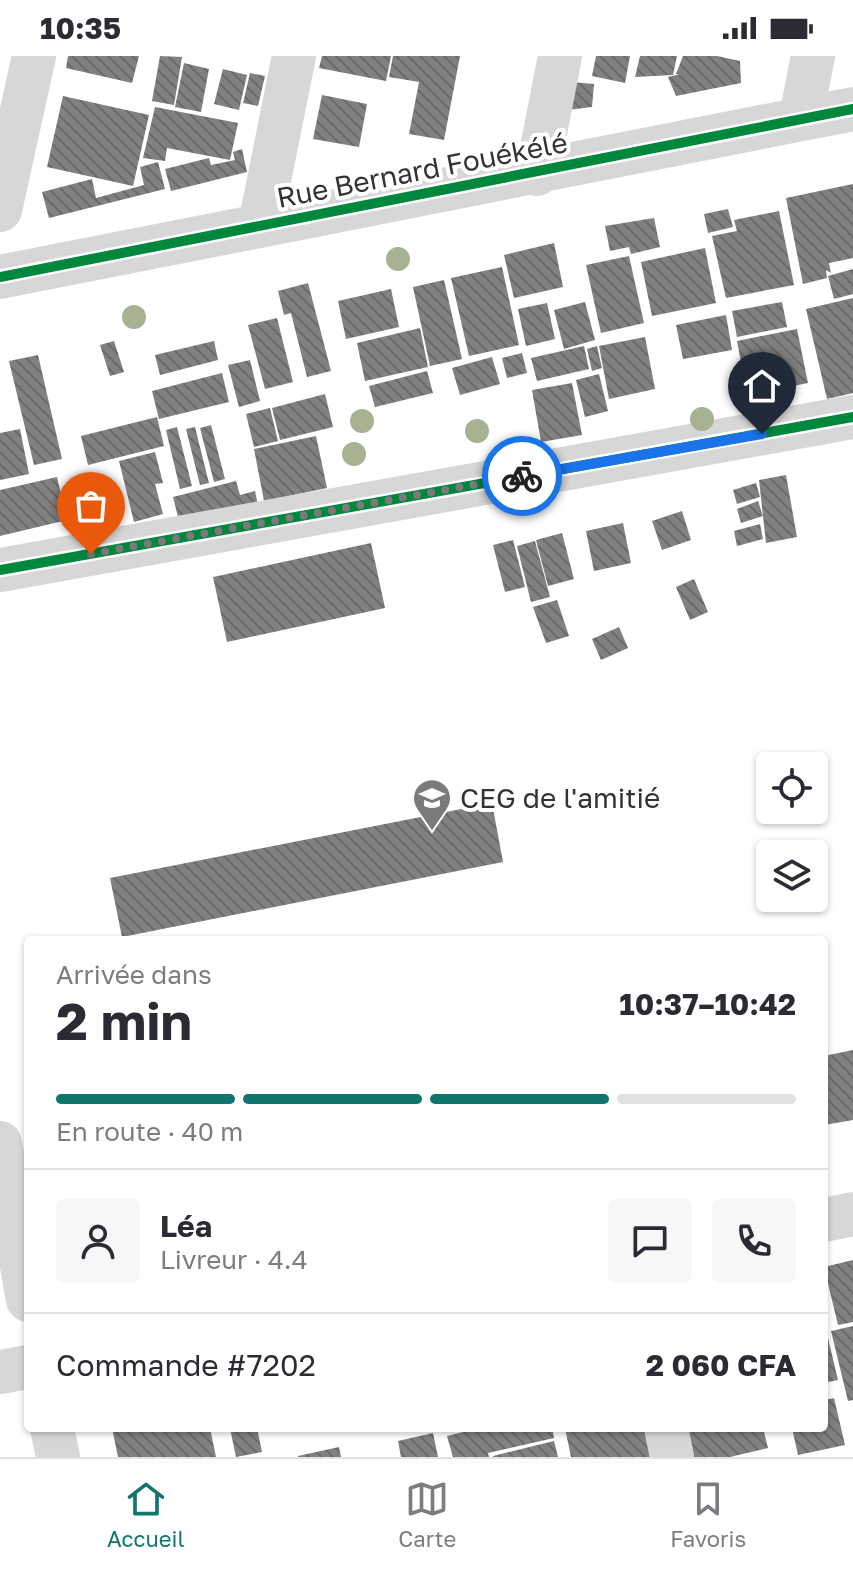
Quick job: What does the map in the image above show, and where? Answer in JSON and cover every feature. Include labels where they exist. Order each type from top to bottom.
[{"type":"street","points":[[0,210],[34,56]]},
{"type":"street","points":[[260,225],[294,56]]},
{"type":"street","points":[[537,174],[560,56]]},
{"type":"street","points":[[801,117],[813,56]]},
{"type":"street","name":"Rue Bernard Fouékélé","points":[[0,277],[537,174],[801,117],[853,109]]},
{"type":"street","points":[[0,570],[853,417]]},
{"type":"street","points":[[0,1143],[24,1278]]},
{"type":"street","points":[[828,1219],[853,1214]]},
{"type":"street","points":[[0,1372],[24,1368]]},
{"type":"street","points":[[53,1432],[58,1457]]},
{"type":"street","points":[[667,1432],[672,1457]]},
{"type":"building","points":[[68,56],[139,56],[132,83],[66,68]]},
{"type":"building","points":[[160,56],[182,57],[174,105],[152,101]]},
{"type":"building","points":[[322,56],[391,56],[386,81],[319,68]]},
{"type":"building","points":[[393,56],[460,56],[444,140],[409,134],[419,82],[389,77]]},
{"type":"building","points":[[596,56],[630,56],[625,83],[592,76]]},
{"type":"building","points":[[640,56],[677,56],[673,75],[635,77]]},
{"type":"building","points":[[683,56],[717,56],[740,61],[741,83],[676,96],[668,77],[680,74],[676,74]]},
{"type":"building","points":[[184,63],[209,69],[201,112],[175,107]]},
{"type":"building","points":[[223,69],[247,75],[239,110],[214,104]]},
{"type":"building","points":[[250,73],[265,76],[258,106],[243,103]]},
{"type":"building","points":[[571,82],[594,84],[592,107],[567,110]]},
{"type":"building","points":[[322,95],[367,104],[359,147],[313,139]]},
{"type":"building","points":[[63,96],[149,115],[133,186],[47,167]]},
{"type":"building","points":[[155,107],[238,123],[230,160],[167,148],[165,161],[143,158]]},
{"type":"building","points":[[242,149],[247,172],[171,191],[165,169],[209,158],[211,165],[235,160],[233,152]]},
{"type":"building","points":[[158,162],[165,189],[49,218],[42,192],[92,179],[96,198],[144,185],[140,167]]},
{"type":"building","points":[[853,184],[853,258],[829,263],[831,273],[826,270],[827,278],[803,284],[786,198]]},
{"type":"building","points":[[728,209],[733,227],[708,233],[704,214]]},
{"type":"building","points":[[779,211],[794,285],[726,298],[712,236],[737,231],[734,220]]},
{"type":"building","points":[[654,218],[660,247],[631,254],[629,247],[610,251],[605,226]]},
{"type":"building","points":[[554,243],[563,287],[514,298],[504,255]]},
{"type":"building","points":[[705,248],[716,303],[652,316],[641,262]]},
{"type":"building","points":[[629,256],[644,323],[601,333],[586,265]]},
{"type":"building","points":[[502,267],[519,345],[469,356],[451,278]]},
{"type":"building","points":[[853,269],[853,294],[834,299],[828,276]]},
{"type":"building","points":[[444,280],[462,359],[430,366],[413,287]]},
{"type":"building","points":[[308,283],[331,371],[307,377],[291,313],[284,315],[278,291]]},
{"type":"building","points":[[391,289],[399,327],[346,339],[338,301]]},
{"type":"building","points":[[853,298],[853,393],[827,399],[806,309]]},
{"type":"building","points":[[585,302],[595,340],[564,349],[554,310]]},
{"type":"building","points":[[782,302],[787,327],[737,337],[732,311]]},
{"type":"building","points":[[547,303],[555,339],[526,346],[518,309]]},
{"type":"building","points":[[726,315],[732,350],[683,359],[676,325]]},
{"type":"building","points":[[277,318],[293,382],[265,389],[248,325]]},
{"type":"building","points":[[420,328],[428,367],[365,381],[357,343]]},
{"type":"building","points":[[797,329],[808,383],[747,395],[737,341]]},
{"type":"building","points":[[645,337],[655,389],[609,399],[599,346]]},
{"type":"building","points":[[114,341],[124,372],[110,376],[100,345]]},
{"type":"building","points":[[214,341],[218,360],[160,375],[155,355]]},
{"type":"building","points":[[584,346],[589,369],[537,381],[531,358]]},
{"type":"building","points":[[597,346],[602,368],[592,371],[587,349]]},
{"type":"building","points":[[522,353],[527,373],[507,378],[502,358]]},
{"type":"building","points":[[38,355],[62,459],[34,465],[9,361]]},
{"type":"building","points":[[492,357],[500,384],[460,395],[452,368]]},
{"type":"building","points":[[250,360],[260,401],[239,407],[228,365]]},
{"type":"building","points":[[427,371],[433,393],[375,407],[369,386]]},
{"type":"building","points":[[222,373],[229,402],[159,419],[152,391]]},
{"type":"building","points":[[599,374],[608,411],[585,417],[576,380]]},
{"type":"building","points":[[572,383],[582,435],[541,442],[532,390]]},
{"type":"building","points":[[325,394],[333,427],[280,440],[272,408]]},
{"type":"building","points":[[270,408],[278,441],[254,447],[246,414]]},
{"type":"building","points":[[157,417],[164,446],[88,465],[81,436]]},
{"type":"building","points":[[211,425],[225,479],[214,482],[200,428]]},
{"type":"building","points":[[177,427],[192,486],[180,489],[166,430]]},
{"type":"building","points":[[195,427],[209,483],[200,485],[186,429]]},
{"type":"building","points":[[20,429],[29,474],[0,480],[0,433]]},
{"type":"building","points":[[316,436],[327,488],[264,501],[254,449]]},
{"type":"building","points":[[155,452],[163,483],[155,484],[163,514],[134,522],[119,461]]},
{"type":"building","points":[[786,475],[797,537],[766,543],[759,480]]},
{"type":"building","points":[[57,477],[67,520],[0,536],[0,490]]},
{"type":"building","points":[[236,481],[240,495],[255,491],[258,505],[180,525],[173,497]]},
{"type":"building","points":[[756,483],[760,497],[737,504],[733,490]]},
{"type":"building","points":[[758,501],[763,516],[741,523],[737,509]]},
{"type":"building","points":[[682,511],[691,540],[662,550],[652,521]]},
{"type":"building","points":[[623,523],[631,563],[594,571],[586,531]]},
{"type":"building","points":[[760,524],[763,539],[737,546],[734,531]]},
{"type":"building","points":[[562,533],[574,579],[548,586],[536,540]]},
{"type":"building","points":[[513,540],[525,587],[505,592],[493,545]]},
{"type":"building","points":[[535,541],[550,597],[531,602],[517,546]]},
{"type":"building","points":[[371,543],[385,608],[227,642],[213,577]]},
{"type":"building","points":[[694,579],[708,612],[690,620],[676,587]]},
{"type":"building","points":[[557,600],[569,636],[546,643],[533,607]]},
{"type":"building","points":[[619,627],[628,648],[601,660],[592,639]]},
{"type":"building","points":[[492,803],[503,862],[127,936],[122,936],[110,878]]},
{"type":"building","points":[[853,1050],[853,1120],[828,1124],[828,1055]]},
{"type":"building","points":[[853,1260],[853,1322],[838,1325],[828,1284],[828,1266]]},
{"type":"building","points":[[853,1326],[853,1400],[848,1401],[831,1331]]},
{"type":"building","points":[[828,1338],[838,1380],[828,1382]]},
{"type":"building","points":[[834,1398],[845,1445],[798,1455],[793,1432],[828,1432],[828,1399]]},
{"type":"building","points":[[113,1432],[211,1432],[216,1457],[118,1457]]},
{"type":"building","points":[[231,1432],[258,1432],[262,1452],[236,1457]]},
{"type":"building","points":[[463,1432],[553,1432],[554,1438],[488,1453],[489,1457],[453,1457],[447,1436]]},
{"type":"building","points":[[566,1432],[659,1432],[664,1457],[571,1457]]},
{"type":"building","points":[[687,1432],[764,1432],[768,1448],[730,1457],[693,1457]]},
{"type":"building","points":[[433,1433],[438,1457],[401,1457],[398,1441]]},
{"type":"building","points":[[554,1441],[558,1457],[493,1457],[493,1456]]},
{"type":"building","points":[[339,1447],[341,1457],[298,1457],[298,1456]]},
{"type":"cycle path","points":[[0,277],[853,109]]},
{"type":"cycle path","points":[[0,570],[853,417]]},
{"type":"way so far","points":[[91,554],[522,476]]},
{"type":"place","name":"CEG de l'amitié","points":[[432,832]]},
{"type":"route","points":[[522,476],[762,434]]}]
